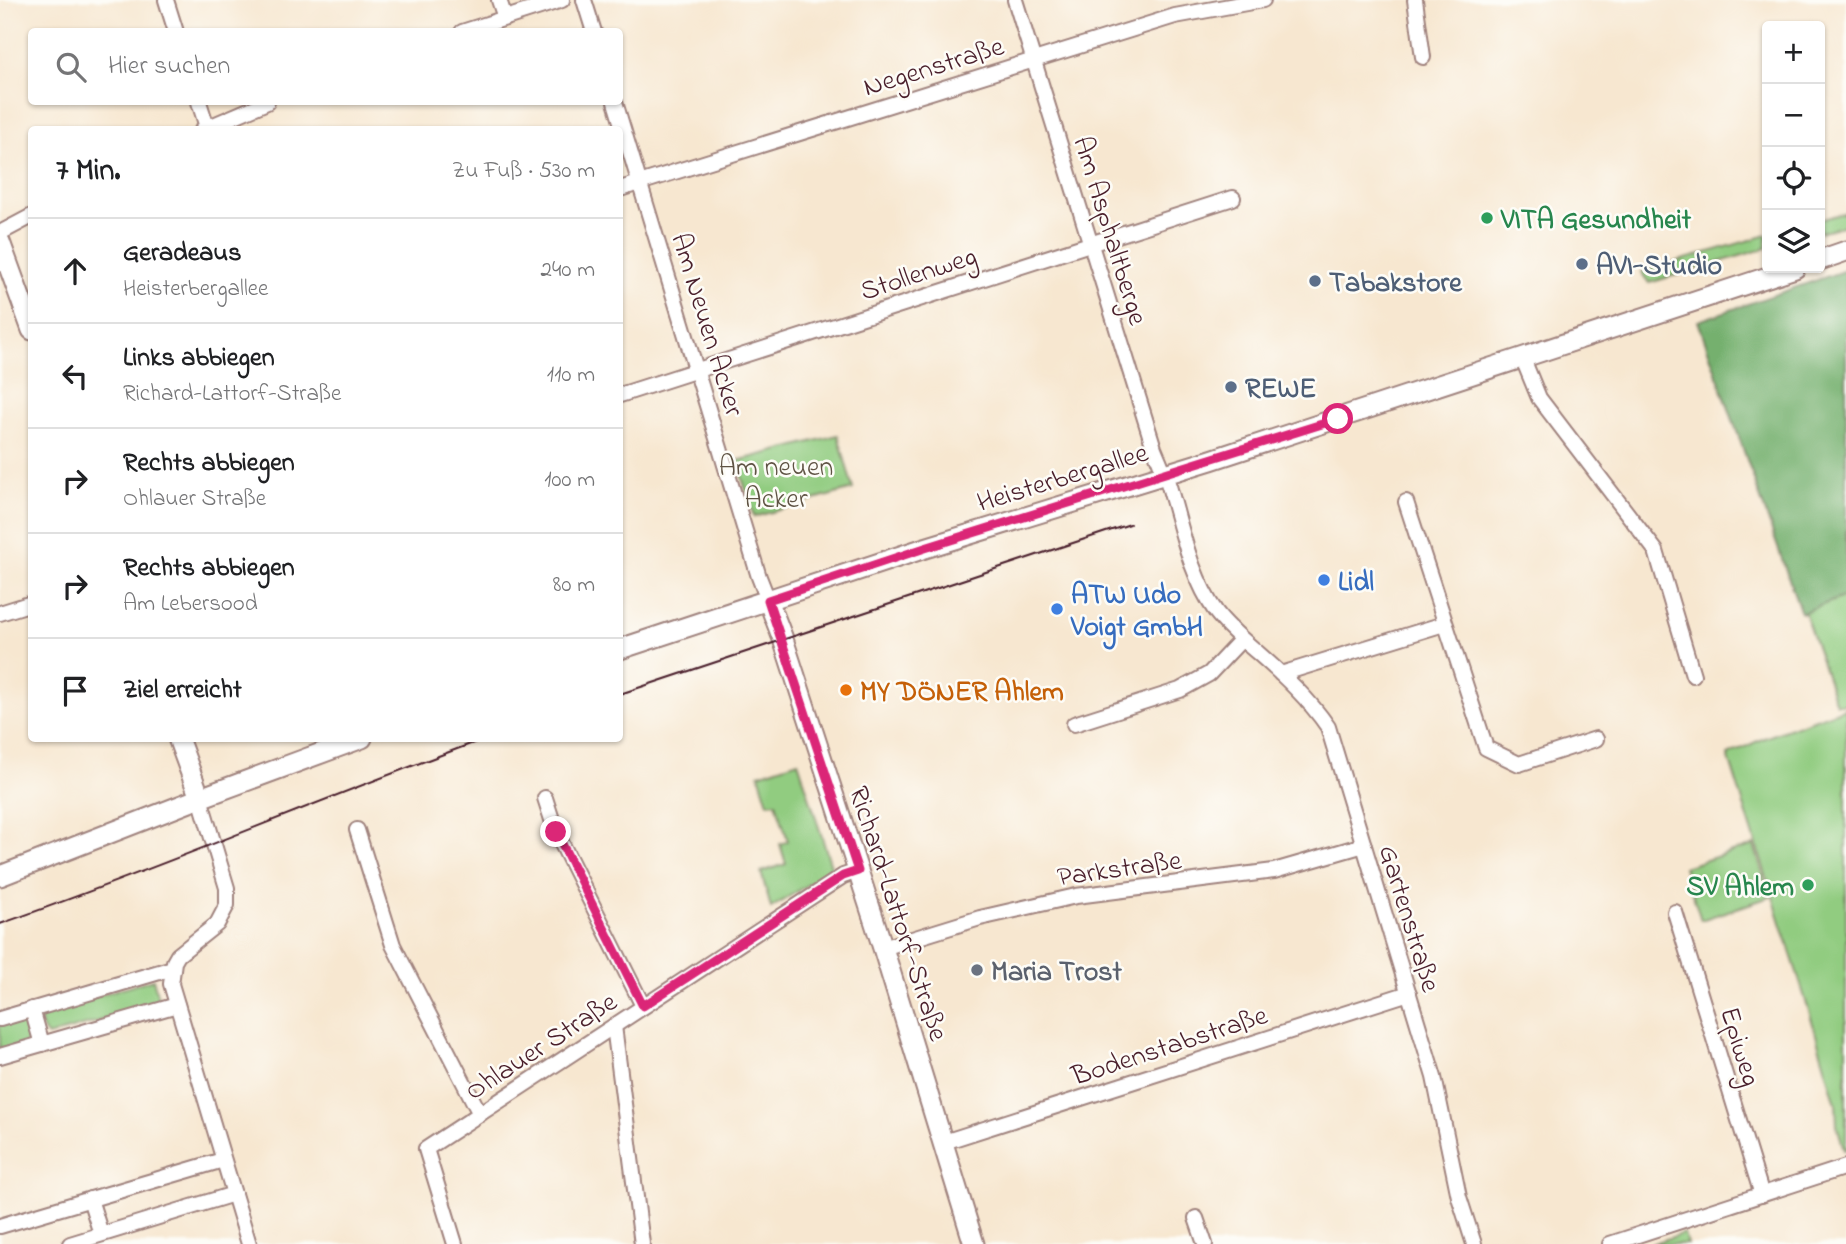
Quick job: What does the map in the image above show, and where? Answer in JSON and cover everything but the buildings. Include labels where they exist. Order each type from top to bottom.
[{"type":"main road","points":[[0,242],[28,319]]},
{"type":"main road","points":[[1825,258],[1846,251]]},
{"type":"main road","name":"Heisterbergallee","points":[[623,648],[925,548],[1523,359],[1779,273]]},
{"type":"main road","name":"Richard-Lattorf-Straße","points":[[768,600],[883,948],[974,1244]]},
{"type":"main road","points":[[179,742],[200,798]]},
{"type":"main road","points":[[0,876],[351,742]]},
{"type":"street","points":[[166,0],[175,28]]},
{"type":"street","points":[[499,0],[505,18]]},
{"type":"street","points":[[474,28],[562,0]]},
{"type":"street","points":[[584,0],[593,28]]},
{"type":"street","name":"Am Asphaltberge","points":[[1015,0],[1164,474]]},
{"type":"street","name":"Negenstraße","points":[[623,188],[1175,16],[1263,0]]},
{"type":"street","points":[[1415,0],[1423,57]]},
{"type":"street","points":[[200,105],[204,126]]},
{"type":"street","points":[[209,126],[260,105]]},
{"type":"street","name":"Am Neuen Acker","points":[[616,105],[622,126]]},
{"type":"street","name":"Am Neuen Acker","points":[[623,128],[768,600]]},
{"type":"street","name":"Stollenweg","points":[[623,394],[1233,198]]},
{"type":"street","points":[[0,233],[28,218]]},
{"type":"street","points":[[1523,359],[1539,398],[1656,551],[1693,675]]},
{"type":"street","name":"Gartenstraße","points":[[1164,474],[1190,561],[1217,613],[1241,640],[1281,674],[1319,713],[1328,727],[1434,1077],[1459,1197],[1474,1244]]},
{"type":"street","points":[[1406,502],[1486,748],[1519,764],[1596,739]]},
{"type":"street","points":[[0,613],[28,604]]},
{"type":"street","points":[[1281,674],[1444,624]]},
{"type":"street","points":[[1074,724],[1180,690],[1209,674],[1241,640]]},
{"type":"street","points":[[200,798],[227,888],[227,905],[217,925],[183,948],[174,962],[171,984],[249,1244]]},
{"type":"street","points":[[545,798],[556,832],[643,1006]]},
{"type":"street","points":[[357,830],[393,945],[480,1114]]},
{"type":"street","name":"Parkstraße","points":[[883,948],[980,918],[1076,896],[1274,871],[1364,845]]},
{"type":"street","name":"Ohlauer Straße","points":[[455,1244],[426,1149],[843,876],[858,871]]},
{"type":"street","name":"Epiweg","points":[[1675,912],[1762,1195]]},
{"type":"street","points":[[0,1019],[173,968]]},
{"type":"street","name":"Bodenstabstraße","points":[[944,1142],[1409,993]]},
{"type":"street","points":[[0,1056],[177,1005]]},
{"type":"street","points":[[32,1009],[43,1044]]},
{"type":"street","points":[[614,1026],[642,1244]]},
{"type":"street","points":[[0,1226],[223,1160]]},
{"type":"street","points":[[1610,1244],[1846,1167]]},
{"type":"street","points":[[70,1244],[234,1194]]},
{"type":"street","points":[[90,1199],[100,1234]]},
{"type":"street","points":[[1196,1218],[1205,1244]]},
{"type":"green space","points":[[1846,212],[1846,225],[1825,231],[1825,218]]},
{"type":"green space","points":[[1762,236],[1762,249],[1649,283],[1641,272]]},
{"type":"green space","points":[[1846,270],[1846,596],[1801,613],[1698,321]]},
{"type":"green space","name":"Am neuen Acker","points":[[838,435],[853,489],[754,517],[737,461]]},
{"type":"green space","points":[[1846,596],[1846,704],[1836,704],[1804,611]]},
{"type":"green space","name":"SV Ahlem","points":[[1846,708],[1844,1150],[1837,1125],[1836,1104],[1810,1014],[1728,755],[1764,738]]},
{"type":"green space","points":[[798,761],[832,869],[771,908],[761,872],[786,864],[780,844],[788,841],[776,802],[768,803],[759,774]]},
{"type":"green space","points":[[1754,845],[1770,897],[1701,920],[1684,867]]},
{"type":"green space","points":[[153,979],[159,1001],[155,1005],[48,1036],[42,1028],[41,1012]]},
{"type":"green space","points":[[22,1017],[29,1042],[0,1051],[0,1023]]},
{"type":"green space","points":[[1684,1233],[1687,1244],[1651,1244]]},
{"type":"tram line","points":[[623,693],[1130,524]]},
{"type":"tram line","points":[[0,924],[476,742]]},
{"type":"place","name":"VITA Gesundheit","points":[[1487,218]]},
{"type":"place","name":"AVI-Studio","points":[[1582,264]]},
{"type":"place","name":"Tabakstore","points":[[1315,281]]},
{"type":"place","name":"REWE","points":[[1231,387]]},
{"type":"place","name":"Lidl","points":[[1324,580]]},
{"type":"place","name":"ATW Udo Voigt GmbH","points":[[1057,609]]},
{"type":"place","name":"MY DÖNER Ahlem","points":[[846,690]]},
{"type":"place","name":"SV Ahlem","points":[[1808,885]]},
{"type":"place","name":"Maria Trost","points":[[977,970]]},
{"type":"route","points":[[556,832],[643,1006],[843,876],[858,871],[768,600],[1338,419]]}]
